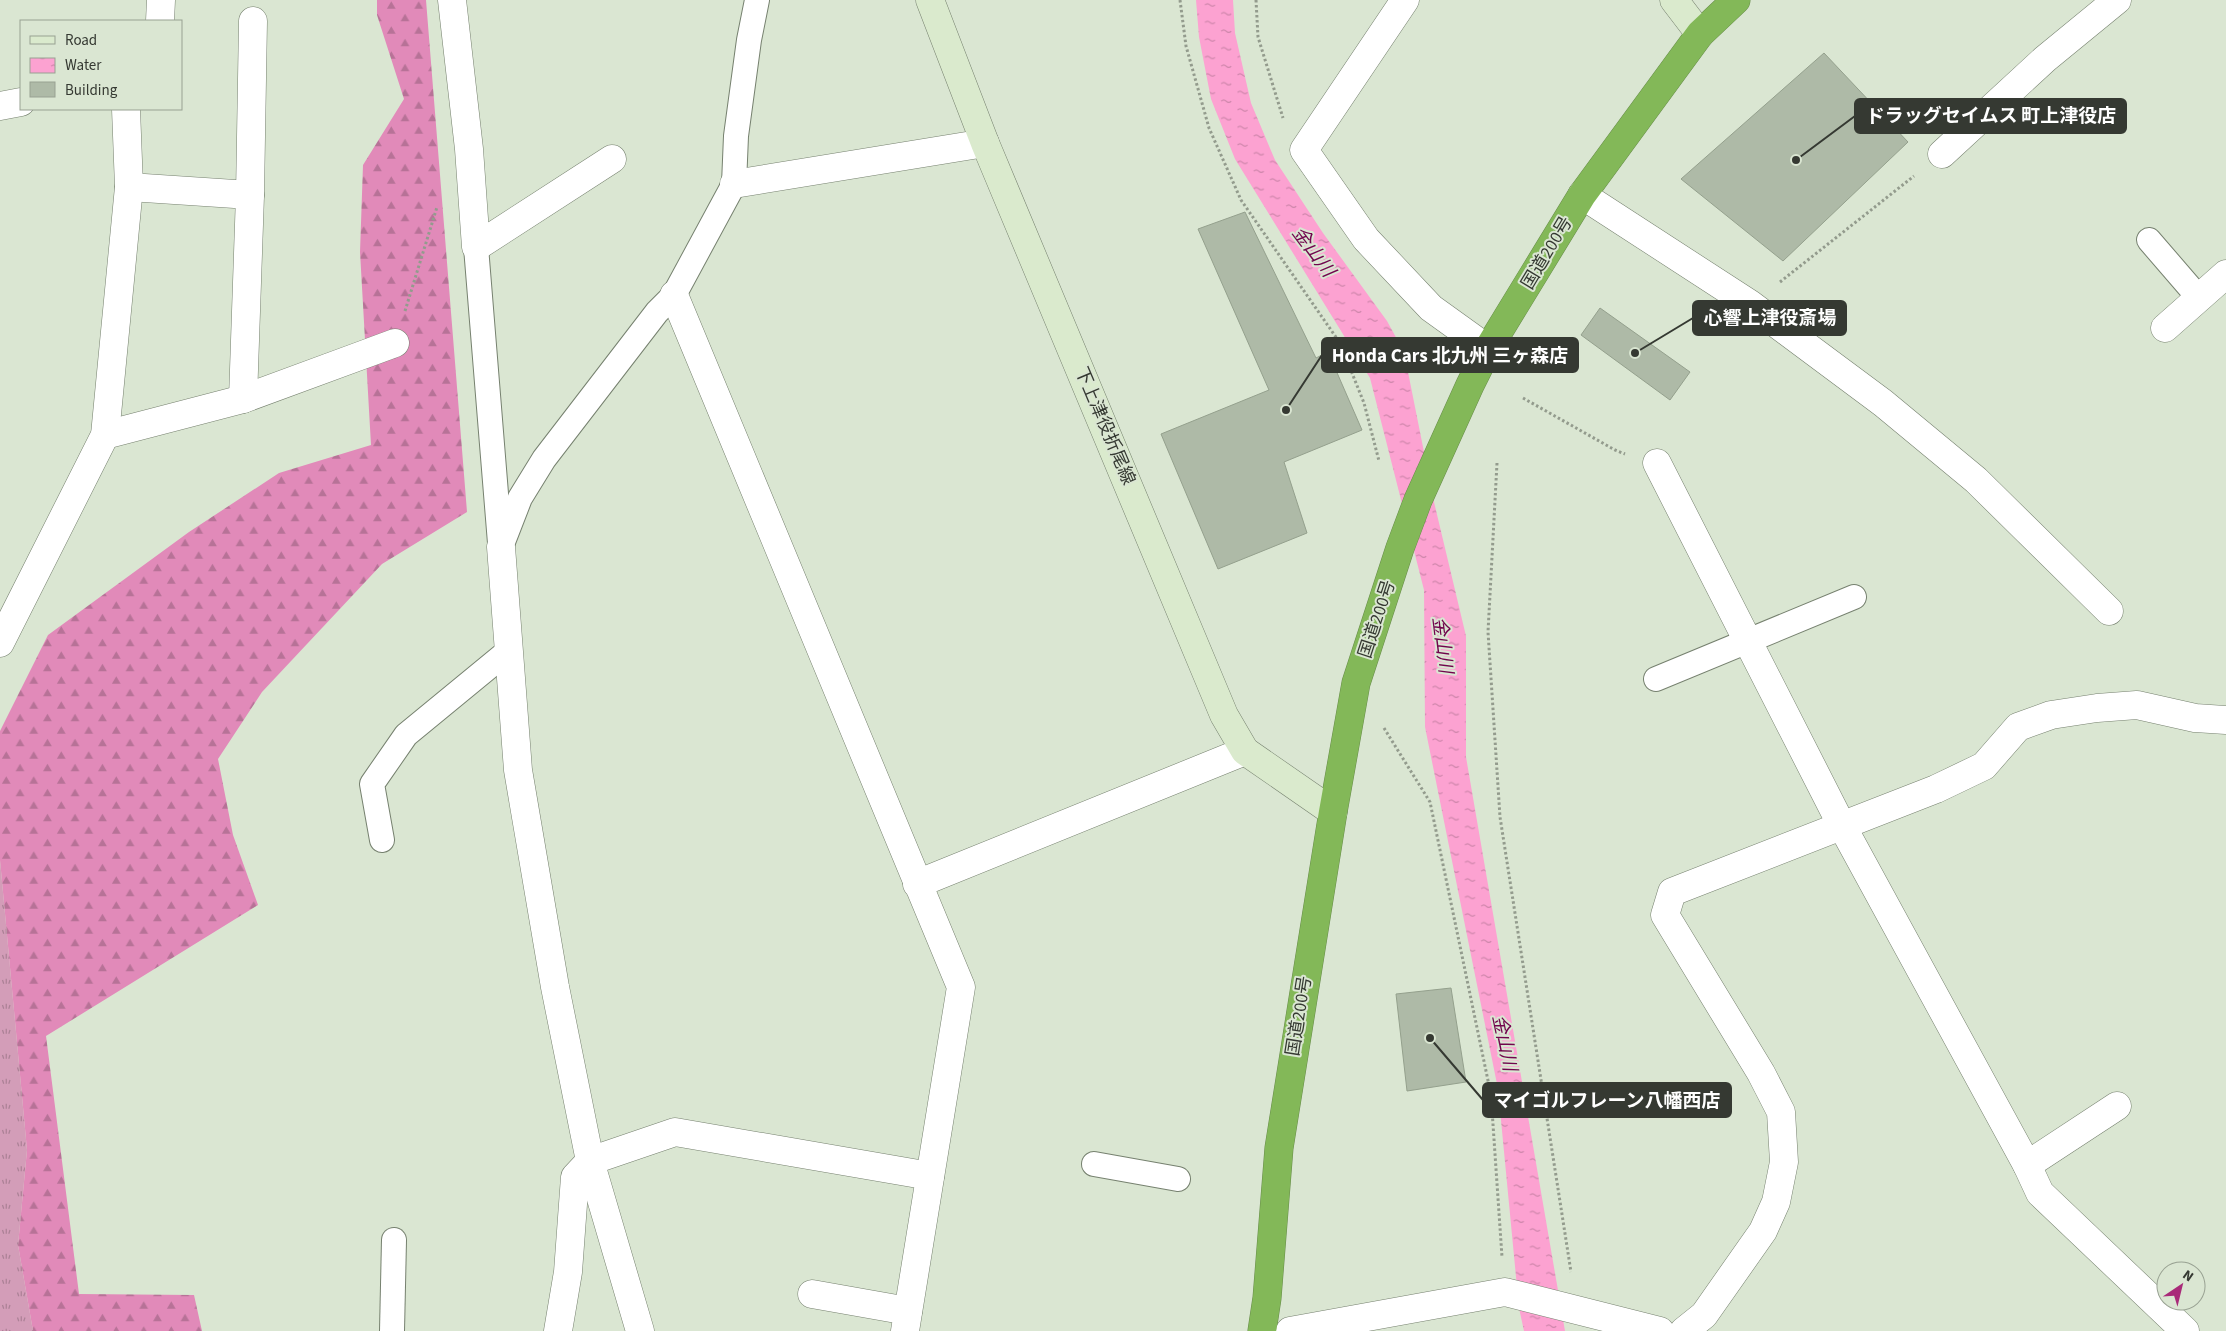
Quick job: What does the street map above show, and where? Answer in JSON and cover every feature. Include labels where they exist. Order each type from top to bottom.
[{"type":"highway","name":"国道200号","points":[[1262,1331],[1267,1298],[1279,1148],[1333,812],[1356,683],[1400,548],[1418,500],[1449,429],[1488,350],[1582,195],[1700,34],[1736,0]]},
{"type":"main road","name":"下上津役折尾線","points":[[930,0],[985,143],[1224,716],[1245,751],[1333,812]]},
{"type":"main road","points":[[1674,0],[1700,34]]},
{"type":"street","points":[[160,20],[161,0]]},
{"type":"street","points":[[452,0],[469,149],[476,247],[612,159]]},
{"type":"street","points":[[1405,0],[1304,150],[1366,239],[1431,308],[1488,350]]},
{"type":"street","points":[[1942,154],[2045,58],[2117,0]]},
{"type":"street","points":[[243,399],[250,195],[253,20]]},
{"type":"street","points":[[0,106],[20,102]]},
{"type":"street","points":[[0,643],[105,435],[128,187],[126,110]]},
{"type":"street","points":[[734,184],[985,143]]},
{"type":"street","points":[[128,187],[250,195]]},
{"type":"street","points":[[1582,195],[1750,304],[1883,403],[1976,480],[2109,611]]},
{"type":"street","points":[[2165,328],[2226,274]]},
{"type":"street","points":[[674,295],[961,987],[907,1321],[812,1294]]},
{"type":"street","points":[[105,435],[243,399],[395,343]]},
{"type":"street","points":[[1657,463],[1841,824],[2027,1165],[2040,1193],[2186,1331]]},
{"type":"street","points":[[500,547],[507,652],[519,779],[554,987],[590,1161],[640,1331]]},
{"type":"street","points":[[1684,1331],[1704,1316],[1763,1231],[1776,1202],[1784,1162],[1781,1112],[1761,1073],[1665,914],[1672,892],[1936,788],[1984,766],[2018,727],[2051,714],[2137,705],[2196,718],[2226,720]]},
{"type":"street","points":[[917,884],[1245,751]]},
{"type":"street","points":[[2027,1165],[2117,1106]]},
{"type":"street","points":[[558,1331],[568,1272],[574,1177],[590,1161],[675,1132],[930,1176]]},
{"type":"street","points":[[1290,1331],[1505,1292],[1575,1315],[1660,1331]]},
{"type":"lane","points":[[500,547],[520,498],[544,459],[657,312],[674,295],[734,184],[736,136],[749,40],[757,0]]},
{"type":"lane","points":[[2149,240],[2199,298]]},
{"type":"lane","points":[[476,247],[500,547]]},
{"type":"lane","points":[[1656,680],[1854,597]]},
{"type":"lane","points":[[382,840],[372,784],[406,735],[507,652]]},
{"type":"lane","points":[[1094,1164],[1178,1179]]},
{"type":"lane","points":[[392,1331],[394,1240]]},
{"type":"path","points":[[1180,0],[1186,46],[1209,128],[1241,200],[1340,343],[1364,403],[1379,461]]},
{"type":"path","points":[[1256,0],[1258,37],[1280,115],[1304,150]]},
{"type":"path","points":[[1750,304],[1942,154]]},
{"type":"path","points":[[395,343],[438,202]]},
{"type":"path","points":[[1523,398],[1615,450],[1657,463]]},
{"type":"path","points":[[1497,463],[1488,632],[1500,817],[1575,1315]]},
{"type":"path","points":[[1356,683],[1430,802],[1490,1096],[1505,1292]]},
{"type":"green space","points":[[377,0],[426,0],[467,512],[382,564],[262,692],[218,759],[233,835],[258,905],[46,1036],[79,1294],[194,1295],[202,1331],[33,1331],[18,1245],[27,1150],[0,860],[0,731],[48,635],[189,532],[279,473],[371,445],[360,252],[363,165],[404,99],[377,15]]},
{"type":"green space","points":[[0,860],[27,1150],[18,1245],[33,1331],[0,1331]]},
{"type":"water","name":"金山川","points":[[1196,0],[1233,0],[1235,33],[1251,103],[1275,160],[1323,233],[1387,321],[1404,352],[1434,502],[1466,636],[1466,757],[1565,1331],[1524,1331],[1519,1308],[1498,1089],[1425,727],[1424,590],[1370,378],[1235,159],[1211,99],[1199,37]]},
{"type":"building","points":[[1824,53],[1908,142],[1783,261],[1681,179]]},
{"type":"building","points":[[1245,212],[1316,358],[1328,352],[1362,430],[1284,462],[1307,533],[1218,569],[1161,434],[1269,390],[1198,229]]},
{"type":"building","points":[[1600,308],[1690,372],[1670,400],[1581,335]]},
{"type":"building","points":[[1451,988],[1466,1082],[1407,1091],[1396,994]]},
{"type":"place","name":"ドラッグセイムス 町上津役店","points":[[1796,160]]},
{"type":"place","name":"心響上津役斎場","points":[[1635,353]]},
{"type":"place","name":"Honda Cars 北九州 三ヶ森店","points":[[1286,410]]},
{"type":"place","name":"マイゴルフレーン八幡西店","points":[[1430,1038]]}]
